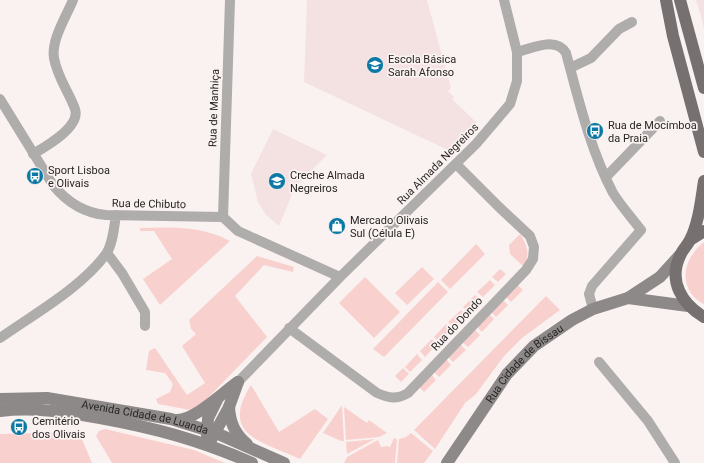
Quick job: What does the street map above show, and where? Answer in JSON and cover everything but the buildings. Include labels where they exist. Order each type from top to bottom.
[{"type":"main road","points":[[666,0],[673,36],[704,152]]},
{"type":"main road","points":[[680,0],[704,88]]},
{"type":"main road","points":[[704,181],[698,216],[690,240],[680,255],[676,269],[676,283],[680,296],[688,306],[704,317]]},
{"type":"main road","points":[[690,240],[704,231]]},
{"type":"main road","name":"Rua Cidade de Bissau","points":[[448,462],[507,374],[520,360],[555,330],[593,309],[628,298],[660,277],[680,255]]},
{"type":"main road","name":"Rua Cidade de Bissau","points":[[628,298],[688,306]]},
{"type":"main road","points":[[170,419],[189,418],[238,382]]},
{"type":"main road","points":[[211,432],[229,407],[238,382]]},
{"type":"main road","points":[[208,444],[211,432],[210,412],[220,394]]},
{"type":"main road","name":"Avenida Cidade de Luanda","points":[[0,400],[47,398],[170,419],[211,432],[284,463]]},
{"type":"main road","points":[[229,407],[230,417],[235,430],[246,444],[255,450]]},
{"type":"main road","name":"Avenida Cidade de Luanda","points":[[0,411],[33,409],[83,415],[149,427],[208,444],[252,463]]},
{"type":"street","points":[[33,154],[61,136],[74,120],[76,111],[62,82],[54,58],[55,45],[73,0]]},
{"type":"street","name":"Rua de Manhiça","points":[[223,217],[230,0]]},
{"type":"street","name":"Rua Almada Negreiros","points":[[238,382],[340,277],[476,144],[510,104],[517,81],[517,52],[504,0]]},
{"type":"street","points":[[570,68],[591,58],[619,29],[632,22]]},
{"type":"street","points":[[517,52],[551,43],[557,44],[563,48],[566,53],[588,133],[606,177],[614,194],[641,230],[592,286],[589,294],[593,309]]},
{"type":"street","name":"Rua de Chibuto","points":[[0,99],[52,185],[70,202],[92,212],[116,215],[223,217]]},
{"type":"street","points":[[606,177],[660,121]]},
{"type":"street","name":"Rua do Dondo","points":[[289,328],[377,393],[390,398],[400,398],[408,393],[526,270],[533,259],[534,247],[530,236],[498,207],[456,164]]},
{"type":"street","points":[[0,338],[83,278],[107,253],[116,215]]},
{"type":"street","points":[[223,217],[238,231],[340,277]]},
{"type":"street","points":[[107,253],[122,273],[145,312],[145,326]]},
{"type":"street","points":[[599,362],[648,422],[675,463]]},
{"type":"shaded area","name":"Escola Básica Sarah Afonso","points":[[307,0],[427,0],[451,88],[448,91],[454,97],[452,99],[477,123],[450,151],[304,82]]},
{"type":"shaded area","points":[[696,0],[704,0],[704,29],[701,16]]},
{"type":"shaded area","name":"Creche Almada Negreiros","points":[[273,129],[327,155],[295,187],[279,226],[266,215],[258,202],[251,174]]},
{"type":"shaded area","points":[[140,228],[186,228],[209,232],[230,241],[160,305],[143,279],[172,259],[154,231],[140,231]]},
{"type":"shaded area","points":[[520,234],[527,250],[527,258],[524,267],[510,254],[509,245]]},
{"type":"shaded area","points":[[704,242],[704,304],[695,298],[690,291],[686,283],[686,274],[687,265],[691,257]]},
{"type":"shaded area","points":[[476,244],[485,254],[450,289],[441,280]]},
{"type":"shaded area","points":[[257,256],[294,267],[293,272],[264,265],[235,296],[267,337],[203,403],[190,410],[158,404],[156,399],[170,392],[173,384],[165,373],[146,370],[149,351],[155,348],[187,395],[205,383],[182,346],[196,334],[191,329],[189,320]]},
{"type":"shaded area","points":[[422,267],[434,279],[407,305],[395,293]]},
{"type":"shaded area","points":[[500,269],[506,274],[498,282],[492,277]]},
{"type":"shaded area","points":[[365,277],[400,312],[374,338],[339,303]]},
{"type":"shaded area","points":[[490,280],[495,285],[483,297],[477,292]]},
{"type":"shaded area","points":[[438,282],[448,292],[384,357],[373,349]]},
{"type":"shaded area","points":[[518,285],[523,290],[511,302],[506,297]]},
{"type":"shaded area","points":[[475,295],[481,300],[468,312],[463,307]]},
{"type":"shaded area","points":[[546,296],[560,310],[522,338],[504,356],[476,394],[465,403],[435,449],[414,430]]},
{"type":"shaded area","points":[[503,300],[508,305],[496,317],[491,312]]},
{"type":"shaded area","points":[[461,310],[466,315],[454,327],[448,322]]},
{"type":"shaded area","points":[[489,314],[494,319],[482,332],[477,327]]},
{"type":"shaded area","points":[[446,324],[451,330],[439,342],[434,337]]},
{"type":"shaded area","points":[[475,330],[480,335],[468,347],[462,342]]},
{"type":"shaded area","points":[[432,339],[437,344],[425,357],[420,351]]},
{"type":"shaded area","points":[[460,344],[466,350],[453,362],[448,357]]},
{"type":"shaded area","points":[[417,354],[422,360],[410,372],[405,367]]},
{"type":"shaded area","points":[[446,359],[451,365],[439,377],[434,372]]},
{"type":"shaded area","points":[[403,368],[409,374],[401,382],[395,376]]},
{"type":"shaded area","points":[[431,374],[436,380],[424,392],[419,387]]},
{"type":"shaded area","points":[[251,385],[279,432],[315,409],[328,419],[300,459],[259,441],[249,434],[242,426],[240,416],[242,402]]},
{"type":"shaded area","points":[[342,405],[344,441],[323,433]]},
{"type":"shaded area","points":[[344,407],[367,423],[369,420],[387,433],[379,437],[346,440]]},
{"type":"shaded area","points":[[105,429],[194,450],[225,463],[112,463],[96,436],[99,431]]},
{"type":"shaded area","points":[[79,432],[92,463],[0,463],[0,434]]},
{"type":"shaded area","points":[[411,433],[433,451],[424,463],[397,463],[399,439],[406,437]]},
{"type":"shaded area","points":[[394,438],[397,439],[395,463],[344,463],[347,457],[378,440],[381,447],[390,447]]},
{"type":"shaded area","points":[[375,439],[347,454],[346,442]]},
{"type":"place","name":"Escola Básica Sarah Afonso","points":[[375,65]]},
{"type":"place","name":"Rua de Mocímboa da Praia","points":[[595,131]]},
{"type":"place","name":"Sport Lisboa e Olivais","points":[[35,176]]},
{"type":"place","name":"Creche Almada Negreiros","points":[[277,181]]},
{"type":"place","name":"Mercado Olivais Sul (Célula E)","points":[[337,226]]},
{"type":"place","name":"Cemitério dos Olivais","points":[[19,427]]}]
